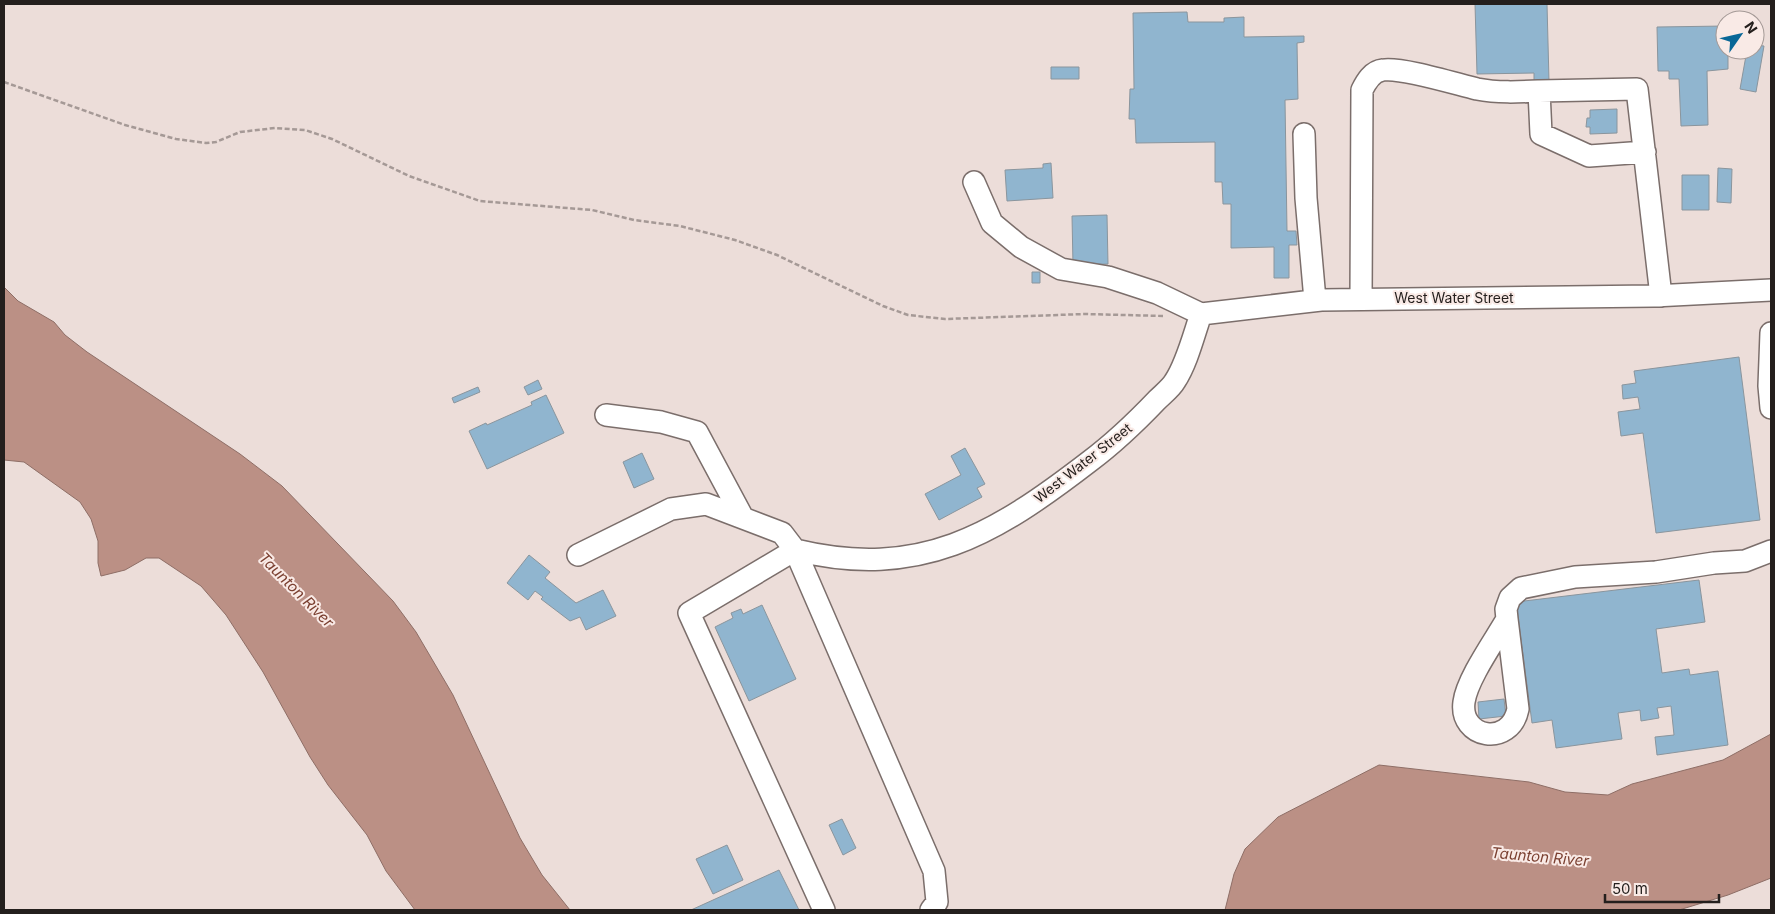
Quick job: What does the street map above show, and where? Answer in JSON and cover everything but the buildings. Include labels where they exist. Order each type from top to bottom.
[{"type":"street","points":[[1361,299],[1362,90],[1367,79],[1382,70],[1487,90],[1637,89],[1661,296]]},
{"type":"street","points":[[1539,91],[1541,134],[1589,156],[1645,152]]},
{"type":"street","points":[[1304,134],[1306,198],[1315,300]]},
{"type":"street","points":[[974,182],[992,224],[1022,247],[1061,269],[1108,278],[1141,288],[1201,314]]},
{"type":"street","name":"West Water Street","points":[[795,550],[842,558],[897,558],[929,553],[962,543],[1002,523],[1036,501],[1103,451],[1175,381],[1201,314],[1315,300],[1661,296],[1771,290]]},
{"type":"street","points":[[1771,333],[1769,386],[1771,408]]},
{"type":"street","points":[[606,415],[661,422],[697,432],[742,516]]},
{"type":"street","points":[[578,555],[671,509],[706,504],[782,532],[795,550],[934,871],[937,902],[931,910]]},
{"type":"street","points":[[795,550],[689,613],[824,910]]},
{"type":"street","points":[[1507,620],[1469,686],[1463,703],[1466,720],[1475,731],[1491,734],[1505,731],[1516,722],[1518,709],[1506,609],[1510,598],[1520,588],[1575,577],[1656,572],[1714,563],[1745,561],[1771,551]]},
{"type":"path","points":[[4,82],[125,126],[176,139],[206,143],[216,142],[240,132],[275,128],[305,130],[332,139],[408,176],[480,201],[592,210],[634,220],[680,226],[734,240],[777,255],[883,306],[908,315],[945,320],[1085,314],[1172,316]]},
{"type":"water","name":"Taunton River","points":[[4,287],[18,301],[54,322],[65,335],[87,352],[240,454],[282,486],[393,601],[416,632],[453,695],[520,838],[542,875],[570,910],[415,910],[386,871],[367,835],[328,785],[310,757],[263,672],[226,615],[201,586],[159,558],[146,558],[125,570],[101,576],[98,563],[98,541],[91,519],[80,502],[24,462],[4,460]]},
{"type":"water","name":"Taunton River","points":[[1771,734],[1771,878],[1728,895],[1679,910],[1225,910],[1234,874],[1245,849],[1278,817],[1379,765],[1529,782],[1565,792],[1608,795],[1632,784],[1723,760]]}]
